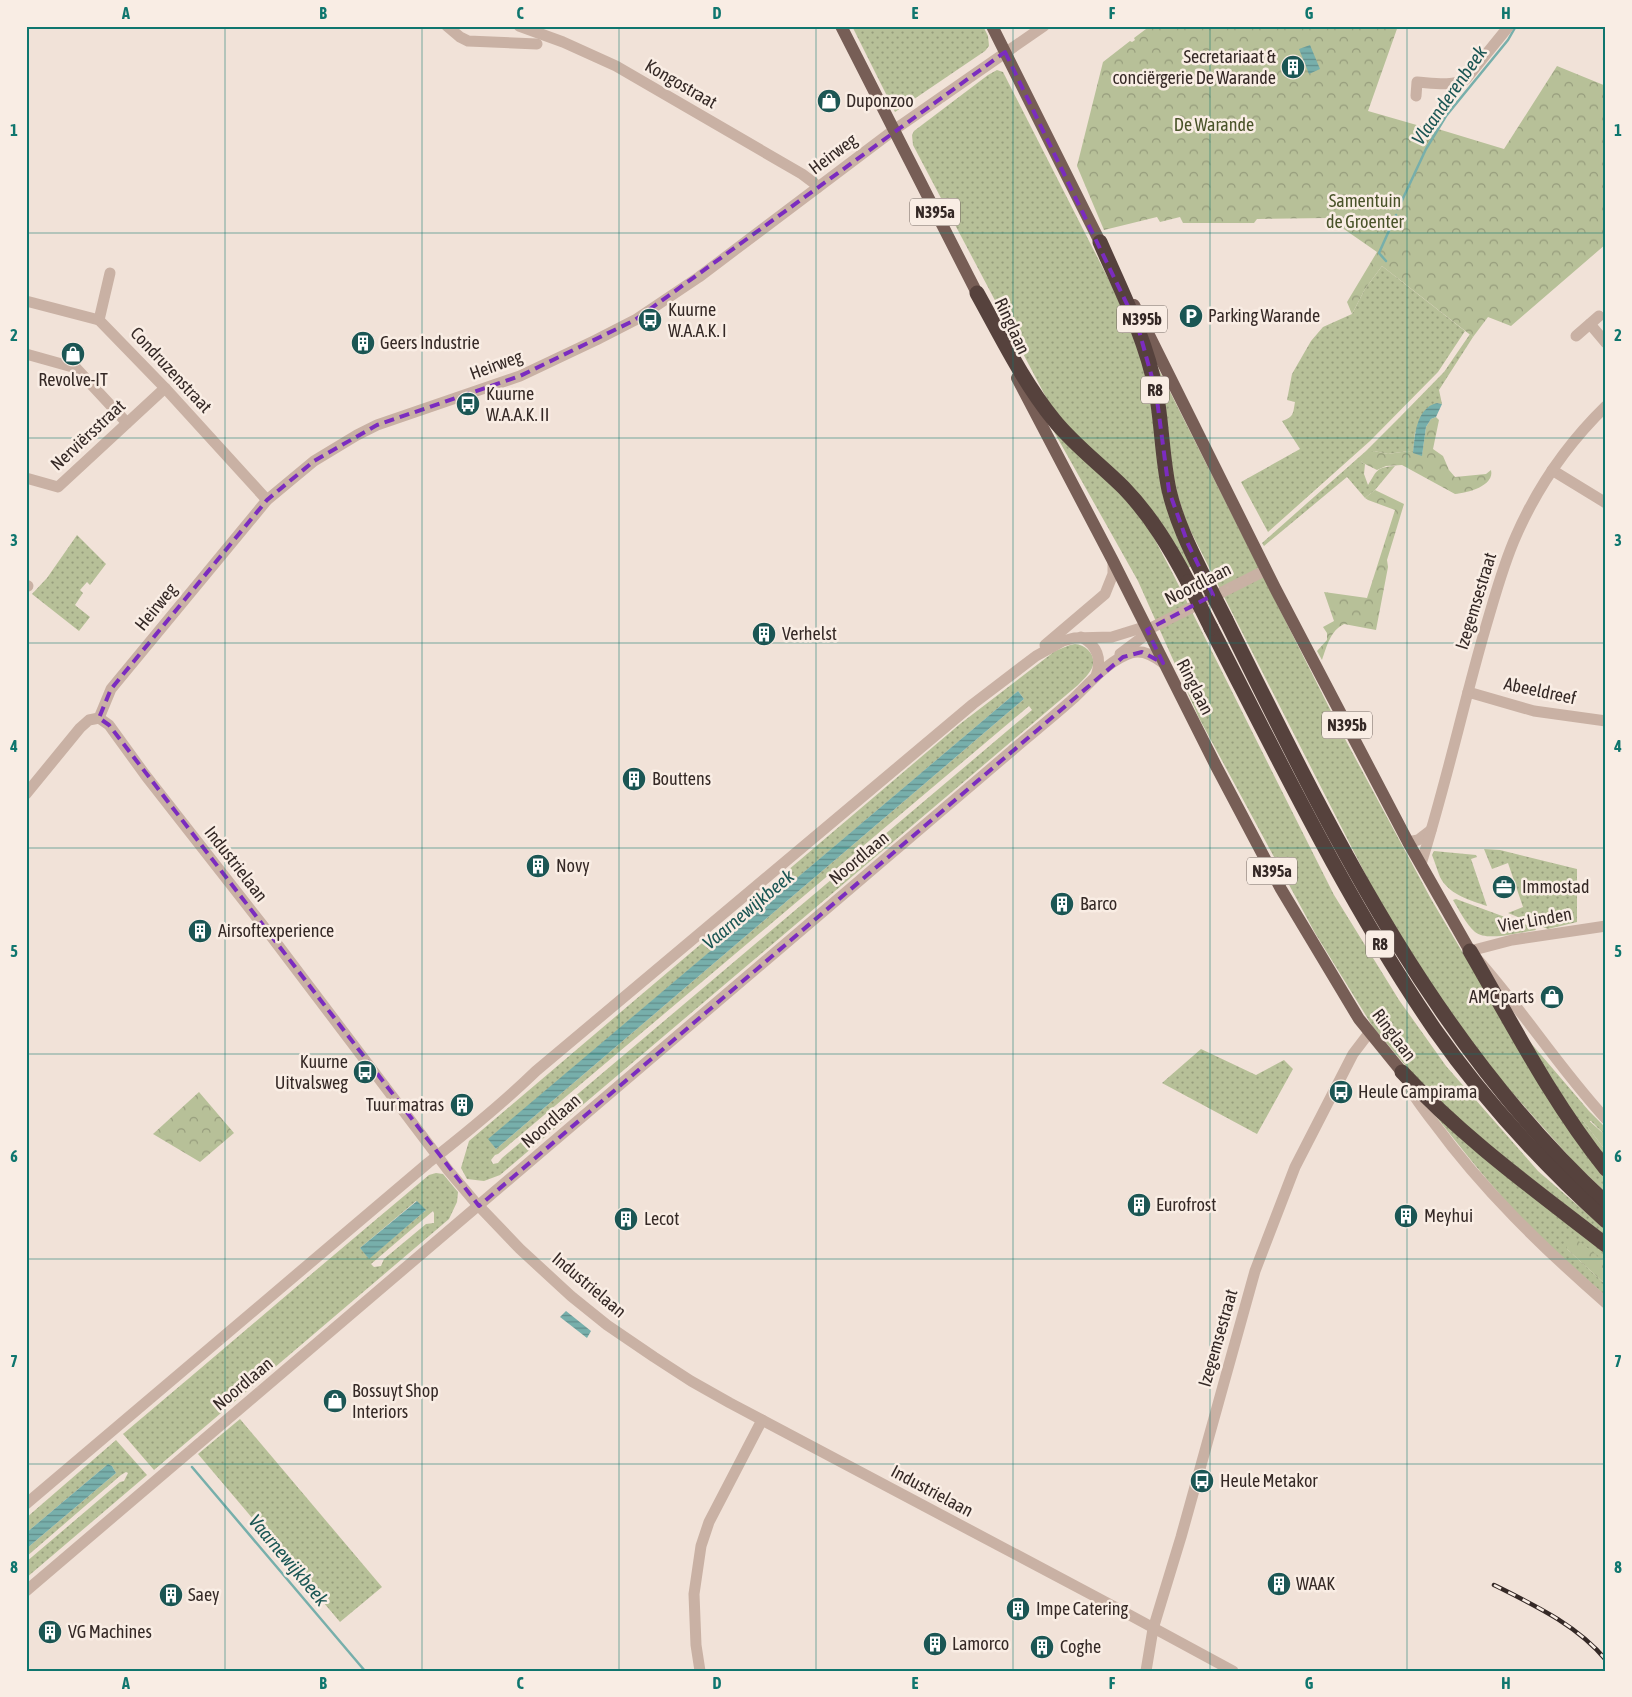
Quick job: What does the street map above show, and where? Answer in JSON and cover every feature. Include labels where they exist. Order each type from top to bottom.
[{"type":"highway","name":"R8","points":[[1100,242],[1138,327],[1148,360],[1156,392],[1169,491],[1188,544],[1297,764],[1373,904],[1448,1022],[1517,1110],[1551,1149],[1606,1203]]},
{"type":"highway","name":"R8","points":[[977,294],[1032,389],[1054,420],[1154,522],[1172,551],[1306,814],[1361,913],[1436,1030],[1513,1128],[1544,1162],[1606,1221]]},
{"type":"highway","points":[[1470,951],[1540,1074],[1606,1169]]},
{"type":"highway","points":[[1402,1072],[1441,1112],[1503,1167],[1606,1244]]},
{"type":"main road","name":"Ringlaan","points":[[841,26],[977,294],[1011,366],[1281,889],[1337,984],[1369,1033],[1402,1072]]},
{"type":"main road","name":"N395b","points":[[992,26],[1100,242],[1143,320],[1179,398],[1266,570],[1408,842],[1470,951]]},
{"type":"street","name":"Kongostraat","points":[[519,26],[563,42],[616,66],[802,174],[814,183],[817,188]]},
{"type":"street","name":"Heirweg","points":[[99,718],[111,689],[267,500],[314,461],[378,425],[520,376],[575,351],[635,320],[699,277],[894,130],[1044,26]]},
{"type":"street","points":[[1416,96],[1417,77],[1460,83],[1470,74],[1509,26]]},
{"type":"street","points":[[451,28],[460,37],[468,41],[537,44]]},
{"type":"street","points":[[26,301],[99,320],[110,273]]},
{"type":"street","points":[[1576,336],[1599,316]]},
{"type":"street","name":"Condruzenstraat","points":[[99,320],[165,388],[267,500]]},
{"type":"street","points":[[1590,324],[1606,343]]},
{"type":"street","points":[[26,354],[76,368],[127,423]]},
{"type":"street","name":"Nerviërsstraat","points":[[26,478],[58,486],[165,388]]},
{"type":"street","name":"Izegemsestraat","points":[[1421,864],[1505,561],[1529,509],[1552,470],[1586,425],[1606,406]]},
{"type":"street","points":[[1552,470],[1606,503]]},
{"type":"street","name":"Noordlaan","points":[[1036,656],[1044,646],[1105,594],[1112,574],[1112,561]]},
{"type":"street","name":"Noordlaan","points":[[26,1591],[1016,748],[1125,650],[1144,636],[1147,630],[1266,570]]},
{"type":"street","name":"Noordlaan","points":[[26,1504],[514,1092],[536,1071],[973,704],[1036,656],[1064,641],[1081,637],[1112,637],[1141,628],[1147,630]]},
{"type":"street","points":[[1081,637],[1096,649],[1099,666],[1096,676]]},
{"type":"street","name":"Noordlaan","points":[[1115,661],[1131,653],[1142,652],[1154,656],[1163,663]]},
{"type":"street","name":"Abeeldreef","points":[[1468,692],[1534,711],[1606,721]]},
{"type":"street","points":[[26,794],[81,726],[89,720],[99,718]]},
{"type":"street","name":"Industrielaan","points":[[99,718],[109,725],[146,776],[466,1192],[520,1248],[571,1296],[607,1324],[691,1381],[1233,1671]]},
{"type":"street","points":[[1408,842],[1418,840],[1431,830]]},
{"type":"street","name":"Vier Linden","points":[[1470,951],[1512,940],[1606,926]]},
{"type":"street","name":"N395b","points":[[1470,951],[1495,978],[1567,1075],[1606,1120]]},
{"type":"street","name":"Izegemsestraat","points":[[1146,1671],[1153,1629],[1181,1538],[1255,1271],[1295,1167],[1353,1054],[1369,1033]]},
{"type":"street","name":"Ringlaan","points":[[1402,1072],[1409,1088],[1441,1132],[1480,1179],[1526,1230],[1606,1303]]},
{"type":"street","points":[[700,1671],[696,1646],[694,1594],[701,1546],[709,1522],[762,1420]]},
{"type":"highlighted area","points":[[1005,52],[1138,327],[1156,392],[1169,491],[1188,544],[1213,595],[1147,630],[1163,663],[1142,652],[1123,657],[479,1206],[109,725],[99,718],[111,689],[267,500],[314,461],[377,425],[520,376],[635,320]]},
{"type":"green space","points":[[852,26],[983,26],[988,36],[989,46],[985,51],[895,112]]},
{"type":"green space","name":"De Warande","points":[[1150,26],[1398,26],[1368,111],[1434,130],[1438,129],[1504,149],[1557,66],[1606,86],[1606,244],[1511,326],[1488,317],[1473,337],[1382,266],[1365,289],[1352,314],[1347,302],[1377,252],[1328,218],[1257,219],[1254,223],[1183,223],[1180,217],[1160,222],[1157,217],[1104,230],[1077,166],[1103,62],[1130,41],[1135,40],[1134,38]]},
{"type":"green space","points":[[997,70],[1003,72],[1112,286],[1138,344],[1192,566],[1188,568],[1048,401],[913,145],[912,135],[914,131]]},
{"type":"green space","points":[[1382,266],[1465,331],[1438,372],[1370,441],[1268,532],[1241,482],[1300,449],[1282,421],[1291,416],[1294,409],[1295,402],[1287,400],[1292,374],[1311,341],[1323,327],[1352,314],[1365,289]]},
{"type":"green space","points":[[1470,334],[1473,337],[1439,390],[1442,404],[1437,403],[1415,433],[1413,453],[1408,451],[1388,454],[1374,451],[1361,462],[1365,464],[1364,474],[1368,485],[1375,473],[1380,469],[1395,466],[1375,490],[1365,498],[1347,477],[1264,546],[1262,543],[1366,451],[1444,372]]},
{"type":"green space","points":[[1158,368],[1345,739],[1431,899],[1512,1036],[1589,1156],[1606,1177],[1606,1193],[1573,1161],[1499,1078],[1463,1033],[1381,905],[1186,522],[1174,483]]},
{"type":"green space","points":[[1044,414],[1143,517],[1334,895],[1399,1000],[1446,1066],[1538,1171],[1606,1230],[1606,1237],[1461,1123],[1415,1077],[1373,1027],[1315,933],[1199,718],[1138,581]]},
{"type":"green space","points":[[1436,417],[1439,420],[1433,449],[1443,456],[1449,470],[1455,477],[1486,474],[1491,470],[1489,480],[1479,488],[1455,494],[1402,465],[1386,466],[1377,470],[1361,462],[1368,453],[1374,451],[1388,454],[1408,451],[1422,455],[1426,427],[1431,419]]},
{"type":"green space","points":[[1375,490],[1404,504],[1387,560],[1388,567],[1376,630],[1344,624],[1332,635],[1322,660],[1317,651],[1327,640],[1327,633],[1323,627],[1334,621],[1324,592],[1367,598],[1395,510],[1365,498]]},
{"type":"green space","points":[[77,535],[106,564],[90,585],[87,582],[80,590],[83,593],[75,605],[90,617],[79,631],[32,594],[47,578]]},
{"type":"green space","points":[[1070,645],[1083,646],[1090,652],[1093,659],[1091,670],[1078,685],[500,1175],[484,1181],[467,1179],[461,1168],[469,1141],[960,724],[1055,651]],"holes":[[[1018,691],[1024,699],[496,1149],[489,1139]],[[1029,706],[1032,710],[498,1163],[493,1164],[491,1160],[495,1155]]]},
{"type":"green space","points":[[1484,849],[1500,850],[1577,869],[1577,922],[1548,929],[1508,913],[1523,907],[1508,863],[1492,869]]},
{"type":"green space","points":[[1434,851],[1476,855],[1477,857],[1471,859],[1487,906],[1454,893],[1444,883],[1432,855]]},
{"type":"green space","points":[[1456,899],[1535,928],[1536,930],[1496,936],[1480,935],[1466,921],[1453,900]]},
{"type":"green space","points":[[1524,1035],[1589,1111],[1606,1128],[1606,1136],[1591,1121],[1583,1121],[1606,1151],[1606,1160],[1579,1122]]},
{"type":"green space","points":[[1201,1049],[1256,1075],[1284,1060],[1293,1069],[1257,1134],[1162,1083]]},
{"type":"green space","points":[[199,1092],[234,1133],[200,1162],[153,1134]]},
{"type":"green space","points":[[1430,1109],[1606,1250],[1606,1262],[1567,1249],[1606,1285],[1606,1296],[1559,1255],[1518,1215]]},
{"type":"green space","points":[[1585,1117],[1606,1136],[1606,1151],[1583,1121]]},
{"type":"green space","points":[[443,1174],[458,1192],[457,1202],[449,1219],[154,1470],[123,1434],[429,1175]],"holes":[[[416,1201],[425,1211],[369,1258],[360,1248]],[[433,1211],[434,1223],[426,1224],[384,1259],[381,1266],[374,1267],[371,1264]]]},
{"type":"green space","points":[[1576,1239],[1606,1262],[1606,1285],[1567,1249],[1567,1244],[1571,1240]]},
{"type":"green space","points":[[240,1419],[382,1587],[340,1622],[198,1454]]},
{"type":"green space","points":[[116,1440],[147,1475],[26,1578],[26,1562],[120,1482],[124,1481],[128,1473],[126,1472],[121,1475],[26,1557],[26,1549],[116,1473],[112,1466],[108,1464],[26,1533],[26,1518]]},
{"type":"water","points":[[1310,45],[1320,69],[1309,74],[1299,49]]},
{"type":"water","points":[[1437,403],[1442,404],[1436,417],[1431,419],[1426,427],[1422,456],[1413,453],[1416,431],[1421,416],[1425,410]]},
{"type":"water","points":[[1018,691],[1024,699],[496,1149],[488,1139]]},
{"type":"water","points":[[417,1201],[426,1210],[369,1259],[360,1248]]},
{"type":"water","points":[[566,1311],[591,1331],[587,1338],[560,1317]]},
{"type":"water","points":[[108,1464],[112,1466],[116,1473],[26,1549],[26,1533]]},
{"type":"waterway","name":"Vlaanderenbeek","points":[[1398,209],[1426,149],[1446,116],[1508,40],[1516,26]]},
{"type":"waterway","points":[[1386,261],[1379,253],[1396,215]]},
{"type":"waterway","name":"Vaarnewijkbeek","points":[[192,1467],[365,1671]]},
{"type":"railway","points":[[1494,1585],[1539,1608],[1568,1626],[1582,1636],[1606,1660]]},
{"type":"place","name":"Secretariaat & conciërgerie De Warande","points":[[1293,67]]},
{"type":"place","name":"Duponzoo","points":[[829,101]]},
{"type":"place","name":"Parking Warande","points":[[1191,316]]},
{"type":"place","name":"Kuurne W.A.A.K. I","points":[[650,320]]},
{"type":"place","name":"Geers Industrie","points":[[363,343]]},
{"type":"place","name":"Revolve-IT","points":[[73,354]]},
{"type":"place","name":"Kuurne W.A.A.K. II","points":[[468,404]]},
{"type":"place","name":"Verhelst","points":[[764,634]]},
{"type":"place","name":"Bouttens","points":[[634,779]]},
{"type":"place","name":"Novy","points":[[538,866]]},
{"type":"place","name":"Immostad","points":[[1504,887]]},
{"type":"place","name":"Barco","points":[[1062,904]]},
{"type":"place","name":"Airsoftexperience","points":[[200,931]]},
{"type":"place","name":"AMC parts","points":[[1552,997]]},
{"type":"place","name":"Kuurne Uitvalsweg","points":[[365,1072]]},
{"type":"place","name":"Heule Campirama","points":[[1341,1092]]},
{"type":"place","name":"Tuur matras","points":[[462,1105]]},
{"type":"place","name":"Eurofrost","points":[[1139,1205]]},
{"type":"place","name":"Meyhui","points":[[1406,1216]]},
{"type":"place","name":"Lecot","points":[[626,1219]]},
{"type":"place","name":"Bossuyt Shop Interiors","points":[[335,1401]]},
{"type":"place","name":"Heule Metakor","points":[[1202,1481]]},
{"type":"place","name":"WAAK","points":[[1279,1584]]},
{"type":"place","name":"Saey","points":[[171,1595]]},
{"type":"place","name":"Impe Catering","points":[[1018,1609]]},
{"type":"place","name":"VG Machines","points":[[50,1632]]},
{"type":"place","name":"Lamorco","points":[[935,1644]]},
{"type":"place","name":"Coghe","points":[[1042,1647]]},
{"type":"park label","name":"Samentuin de Groenter","points":[[1365,211]]}]
